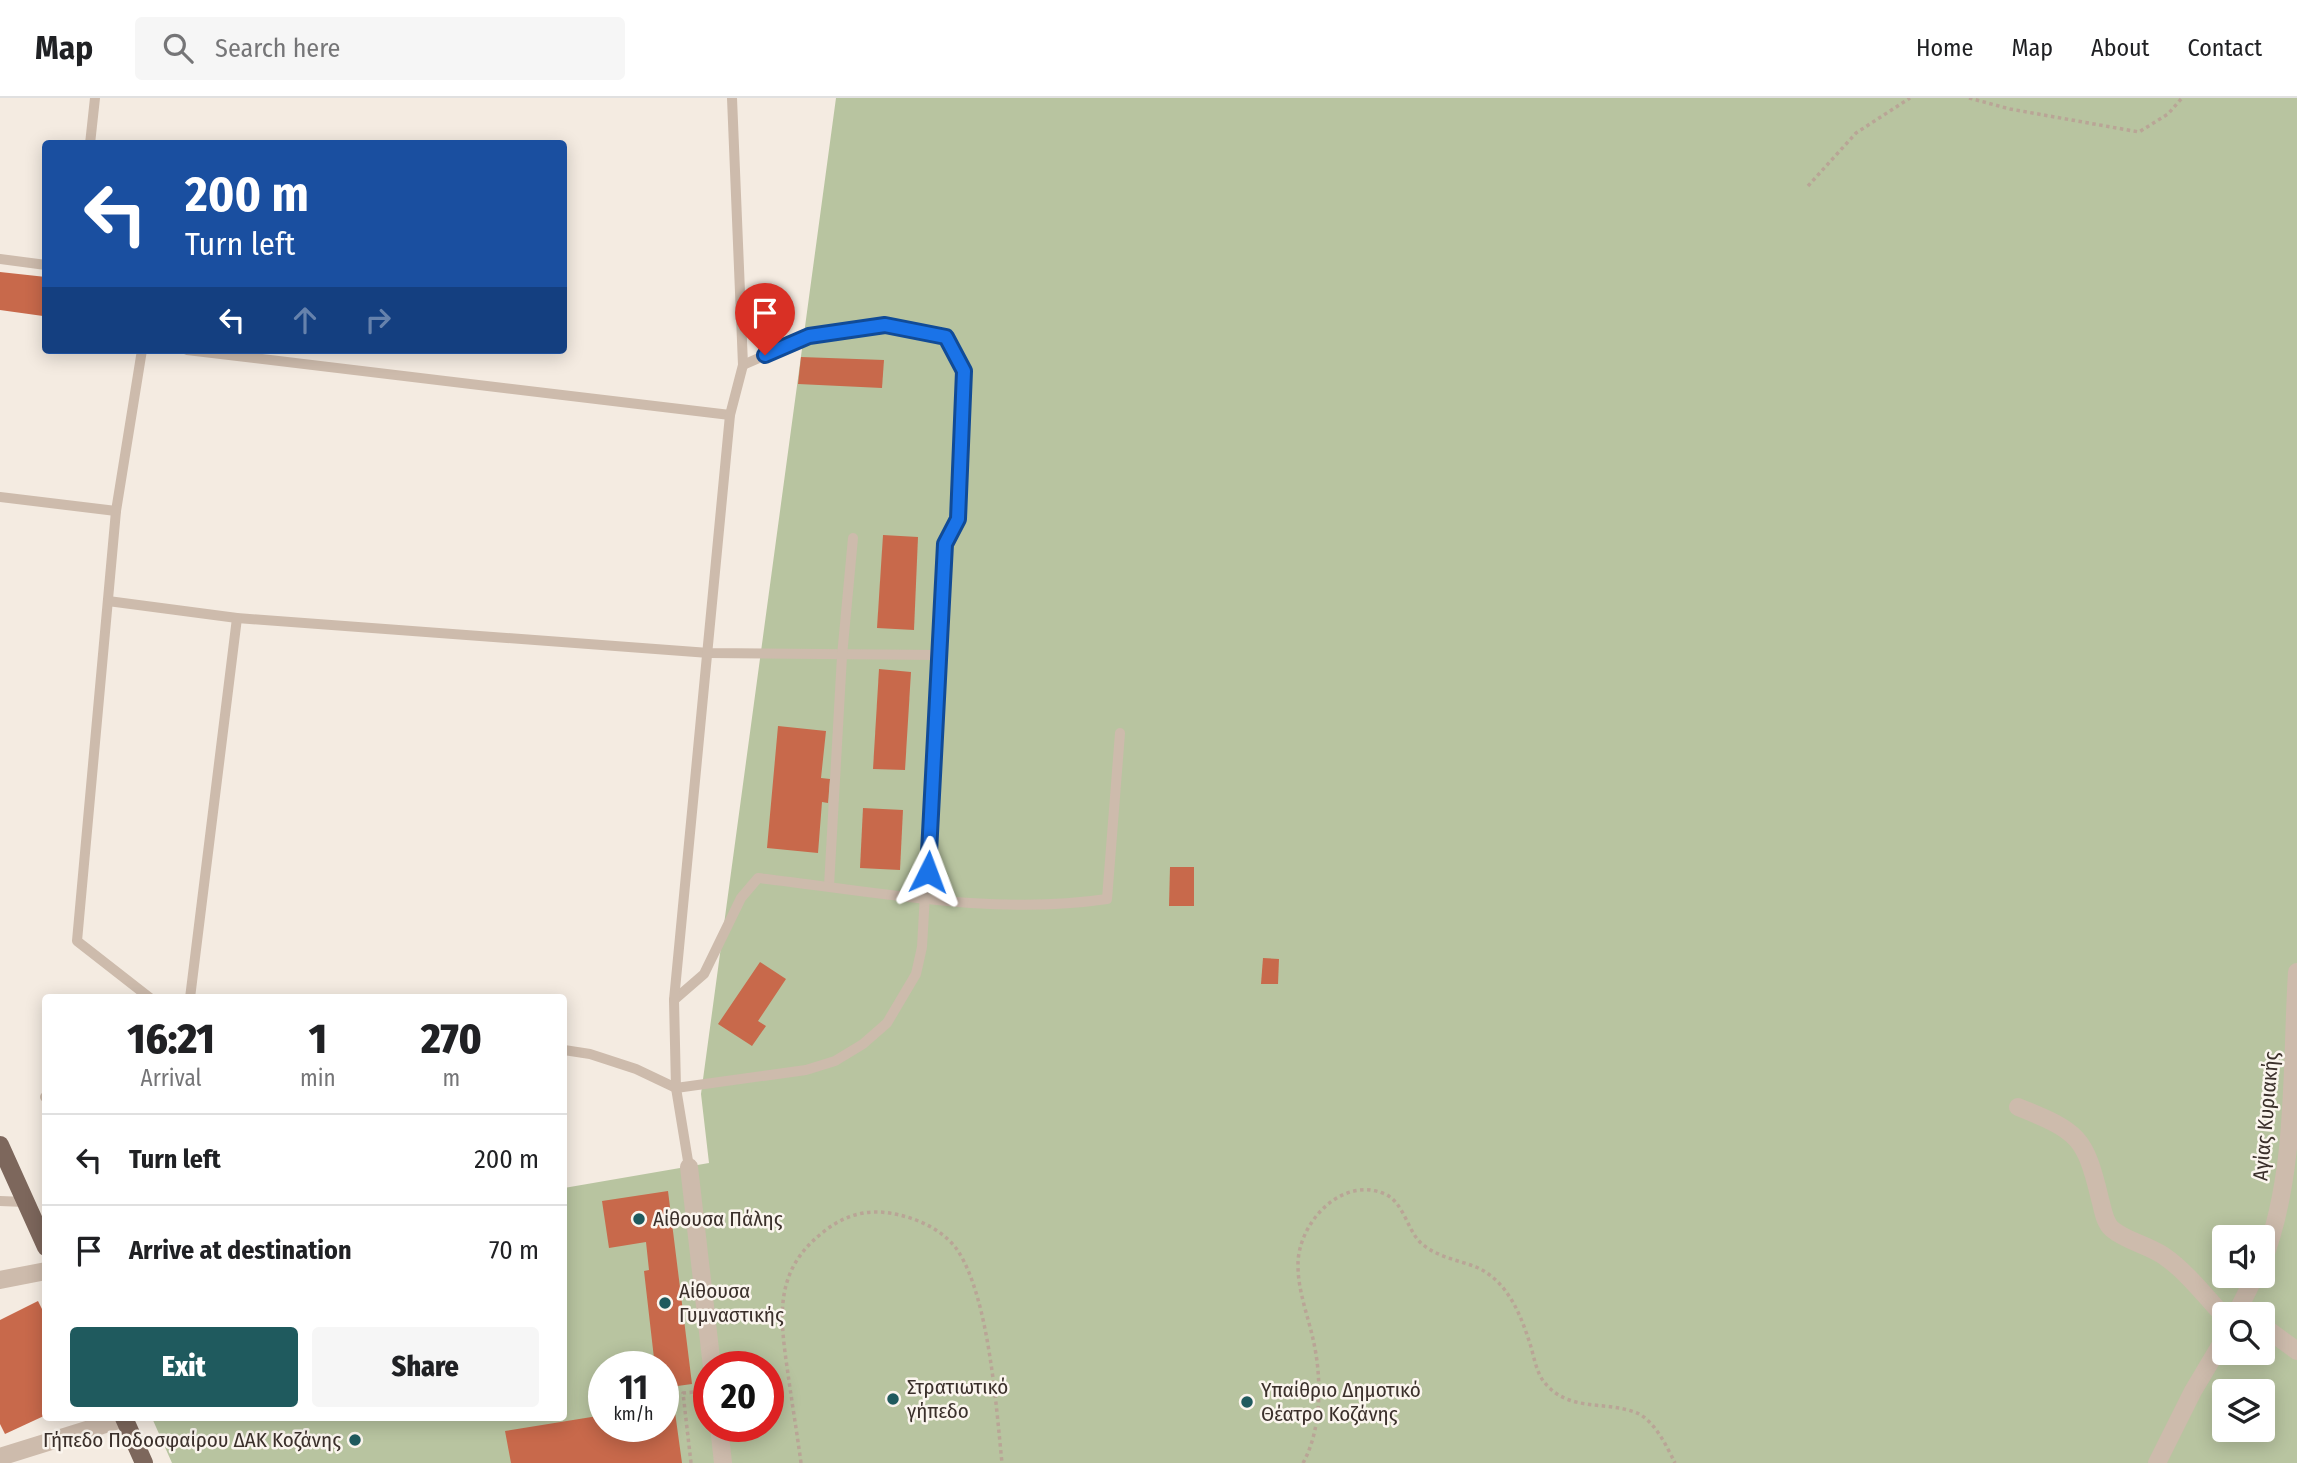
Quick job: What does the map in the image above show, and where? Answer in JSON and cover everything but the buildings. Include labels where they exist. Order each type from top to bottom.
[{"type":"main road","points":[[0,1145],[42,1238]]},
{"type":"main road","points":[[126,1421],[144,1463]]},
{"type":"street","name":"Αγίας Κυριακής","points":[[2275,1230],[2286,1169],[2291,1118],[2297,972]]},
{"type":"street","points":[[2018,1107],[2060,1124],[2080,1139],[2094,1173],[2110,1228],[2178,1266],[2223,1302]]},
{"type":"street","points":[[689,1167],[710,1351]]},
{"type":"street","points":[[0,1280],[42,1272]]},
{"type":"street","points":[[2275,1334],[2297,1351]]},
{"type":"street","points":[[2157,1463],[2212,1361]]},
{"type":"street","points":[[0,1457],[115,1421]]},
{"type":"street","points":[[721,1442],[723,1463]]},
{"type":"lane","points":[[90,140],[95,98]]},
{"type":"lane","points":[[689,1167],[676,1088],[674,1000],[730,415],[743,365],[732,98]]},
{"type":"lane","points":[[0,259],[42,264]]},
{"type":"lane","points":[[567,1050],[590,1054],[636,1069],[676,1088],[806,1070],[835,1061],[863,1044],[887,1023],[916,974],[926,899],[945,544],[958,519],[964,371],[946,337],[885,325],[809,336],[743,365]]},
{"type":"lane","points":[[141,354],[116,511],[77,941],[145,994]]},
{"type":"lane","points":[[220,354],[730,415]]},
{"type":"lane","points":[[0,497],[116,511]]},
{"type":"lane","points":[[829,886],[842,656],[853,538]]},
{"type":"lane","points":[[108,601],[237,618],[709,653],[939,655]]},
{"type":"lane","points":[[190,994],[237,618]]},
{"type":"lane","points":[[674,1000],[704,974],[741,898],[758,878],[926,899],[1061,906],[1107,900],[1120,733]]},
{"type":"lane","points":[[0,1201],[25,1202]]},
{"type":"path","points":[[1808,186],[1856,133],[1910,98]]},
{"type":"path","points":[[1969,98],[2010,109],[2139,132],[2156,124],[2182,98]]},
{"type":"path","points":[[1303,1463],[1314,1444],[1318,1386],[1317,1357],[1297,1265],[1308,1226],[1321,1209],[1353,1192],[1372,1191],[1388,1195],[1394,1200],[1418,1240],[1429,1249],[1492,1275],[1511,1299],[1544,1381],[1563,1399],[1639,1414],[1654,1429],[1675,1463]]},
{"type":"path","points":[[801,1463],[781,1321],[787,1280],[804,1248],[833,1224],[867,1212],[903,1216],[924,1223],[940,1233],[957,1250],[979,1295],[1002,1463]]},
{"type":"path","points":[[691,1463],[683,1393],[693,1392]]},
{"type":"green space","points":[[836,98],[2297,98],[2297,1463],[172,1463],[153,1421],[567,1421],[567,1187],[709,1163],[701,1094]]},
{"type":"place","name":"Αίθουσα Πάλης","points":[[639,1219]]},
{"type":"place","name":"Αίθουσα Γυμναστικής","points":[[665,1303]]},
{"type":"place","name":"Στρατιωτικό γήπεδο","points":[[893,1399]]},
{"type":"place","name":"Υπαίθριο Δημοτικό Θέατρο Κοζάνης","points":[[1247,1402]]},
{"type":"place","name":"Γήπεδο Ποδοσφαίρου ΔΑΚ Κοζάνης","points":[[355,1440]]},
{"type":"route","points":[[765,355],[809,336],[885,325],[946,337],[964,371],[958,519],[945,544],[928,872]]}]
